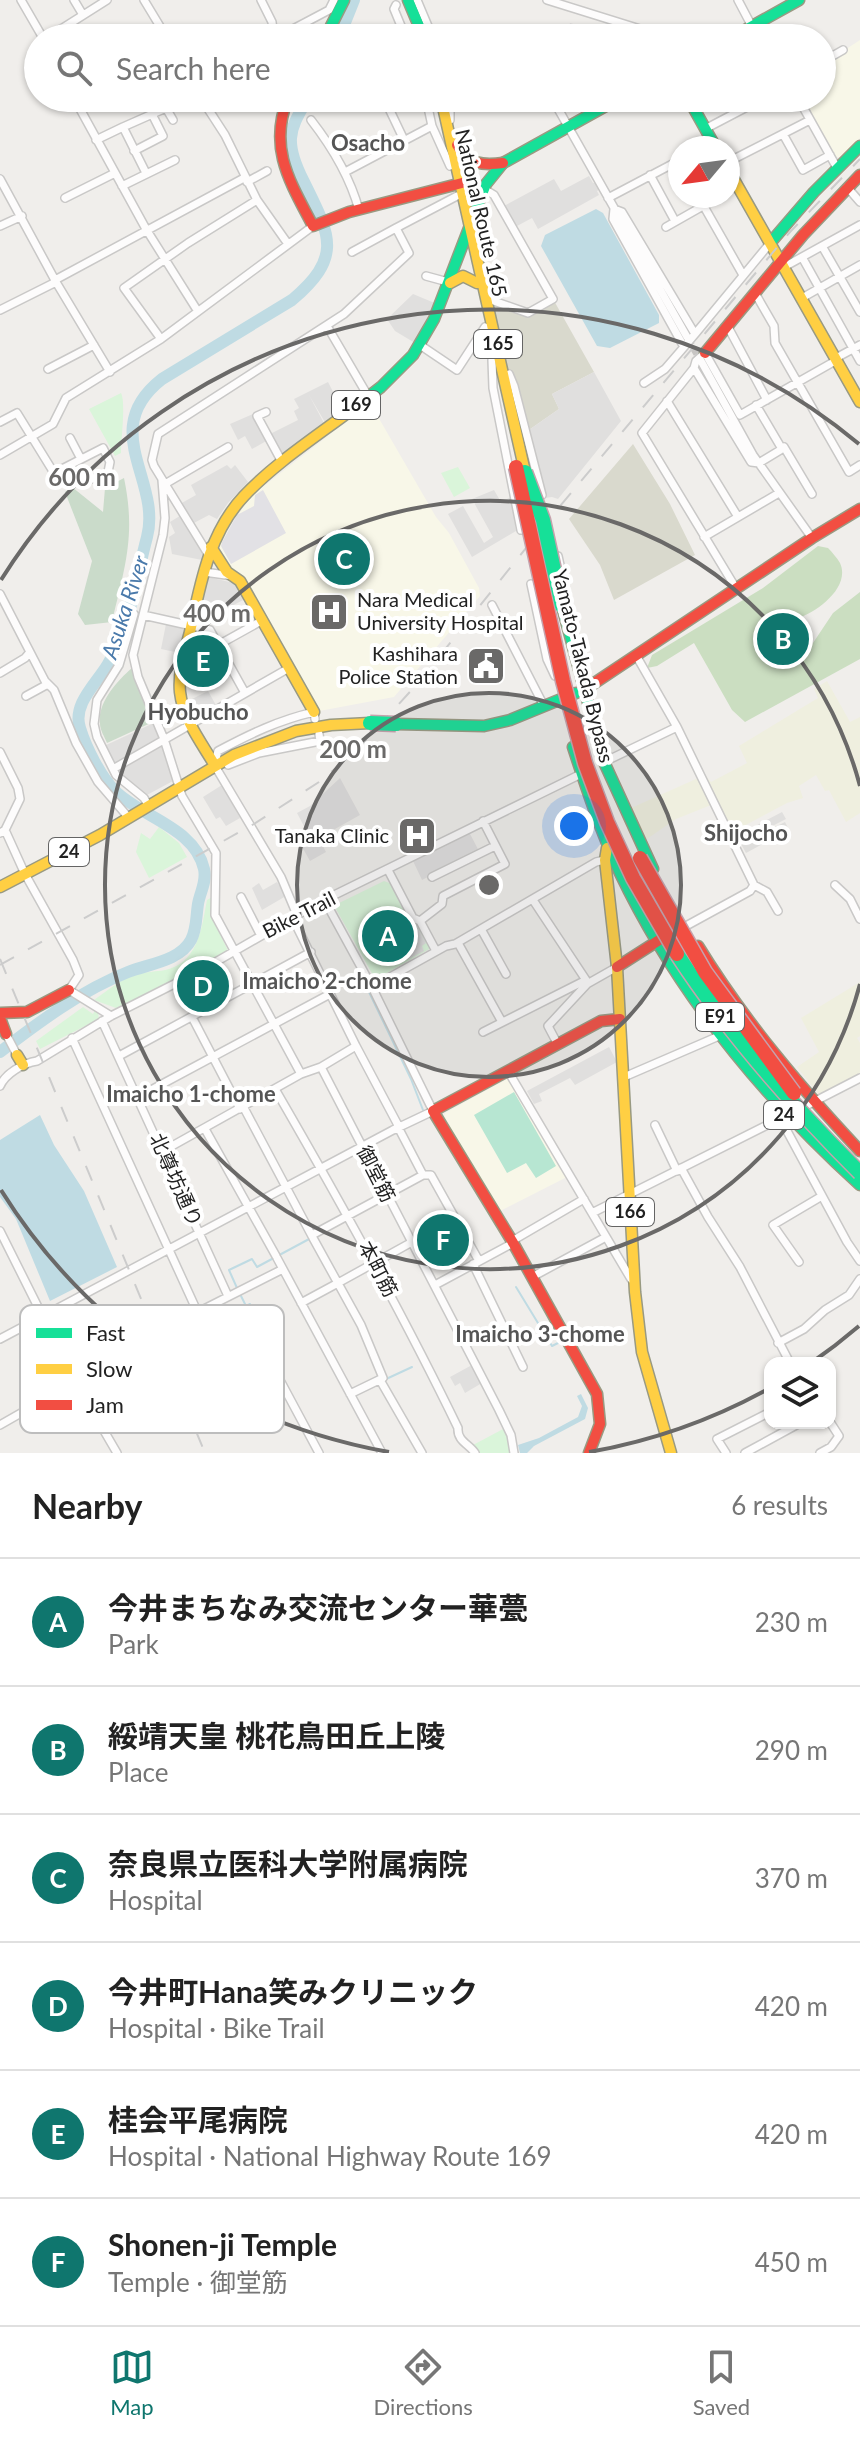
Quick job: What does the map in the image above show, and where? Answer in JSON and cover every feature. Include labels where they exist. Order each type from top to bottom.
[{"type":"main road","points":[[332,24],[344,0]]},
{"type":"main road","points":[[766,24],[799,0]]},
{"type":"main road","points":[[401,2],[410,24]]},
{"type":"main road","points":[[401,2],[415,24]]},
{"type":"main road","points":[[284,112],[279,127],[280,155],[318,223],[359,210],[458,188]]},
{"type":"main road","name":"National Route 165","points":[[437,112],[488,299],[496,359]]},
{"type":"main road","name":"National Route 165","points":[[445,112],[458,188]]},
{"type":"main road","name":"169","points":[[214,764],[191,724],[180,691],[182,665],[209,550],[232,508],[248,490],[282,462],[397,373],[420,345],[450,283],[484,188],[493,172],[503,163],[594,112]]},
{"type":"main road","points":[[696,112],[707,136]]},
{"type":"main road","points":[[449,129],[461,152],[472,163],[479,166],[503,163]]},
{"type":"main road","points":[[771,242],[833,162],[860,146]]},
{"type":"main road","points":[[703,357],[755,293],[860,175]]},
{"type":"main road","points":[[740,189],[860,402]]},
{"type":"main road","name":"National Route 165","points":[[469,231],[485,327],[496,359],[522,467],[517,500],[555,676]]},
{"type":"main road","points":[[450,283],[463,276],[477,283]]},
{"type":"main road","name":"165","points":[[522,467],[543,520],[562,606],[572,696]]},
{"type":"main road","name":"Yamato-Takada Bypass","points":[[522,467],[585,764],[613,837],[667,939],[751,1057],[860,1175]]},
{"type":"main road","points":[[859,512],[812,538],[637,657],[572,696],[581,774],[606,853],[658,940],[719,1031],[798,1123],[828,1152],[860,1175]]},
{"type":"main road","points":[[209,550],[227,572],[240,581],[315,715]]},
{"type":"main road","name":"165","points":[[555,676],[572,696]]},
{"type":"main road","name":"Yamato-Takada Bypass","points":[[572,696],[601,786],[626,848],[651,896],[717,999],[794,1093],[860,1162]]},
{"type":"main road","name":"24","points":[[0,887],[140,811],[214,764],[276,735],[320,725],[484,726],[572,696],[638,839],[704,957],[748,1019],[815,1103],[860,1151]]},
{"type":"main road","points":[[581,774],[604,762],[615,801],[640,858],[705,972],[794,1093]]},
{"type":"main road","name":"166","points":[[606,853],[617,967],[634,1285],[642,1352],[671,1453]]},
{"type":"main road","points":[[617,967],[686,926]]},
{"type":"main road","points":[[1,1023],[71,991]]},
{"type":"main road","points":[[589,1453],[600,1424],[597,1394],[512,1242],[433,1111],[601,1021],[620,1019]]},
{"type":"main road","name":"24","points":[[719,1031],[782,1117],[860,1185]]},
{"type":"street","points":[[21,0],[36,24]]},
{"type":"street","points":[[74,0],[83,15]]},
{"type":"street","points":[[68,24],[107,0]]},
{"type":"street","points":[[144,0],[159,24]]},
{"type":"street","points":[[261,0],[272,24]]},
{"type":"street","points":[[324,0],[329,10]]},
{"type":"street","points":[[302,24],[329,10],[334,0]]},
{"type":"street","points":[[417,0],[427,24]]},
{"type":"street","points":[[547,0],[624,24]]},
{"type":"street","points":[[738,0],[751,24]]},
{"type":"street","points":[[400,24],[394,9],[401,2]]},
{"type":"street","points":[[836,54],[843,50]]},
{"type":"street","points":[[81,112],[146,229],[197,310]]},
{"type":"street","points":[[96,140],[157,112]]},
{"type":"street","points":[[168,112],[173,120]]},
{"type":"street","points":[[210,112],[257,200],[288,244]]},
{"type":"street","points":[[391,112],[404,140]]},
{"type":"street","points":[[429,112],[450,166]]},
{"type":"street","points":[[449,129],[450,112]]},
{"type":"street","points":[[559,112],[691,335]]},
{"type":"street","points":[[705,129],[737,112]]},
{"type":"street","points":[[783,134],[803,170],[833,162],[806,112]]},
{"type":"street","points":[[134,151],[163,136],[152,114]]},
{"type":"street","points":[[311,120],[345,172],[359,210]]},
{"type":"street","points":[[740,156],[810,120]]},
{"type":"street","points":[[345,172],[432,126]]},
{"type":"street","points":[[123,127],[146,173]]},
{"type":"street","points":[[122,186],[175,160]]},
{"type":"street","points":[[608,198],[668,166]]},
{"type":"street","points":[[0,310],[146,229],[267,171]]},
{"type":"street","points":[[65,198],[115,173]]},
{"type":"street","points":[[650,175],[675,221]]},
{"type":"street","points":[[0,179],[55,281],[110,372]]},
{"type":"street","points":[[847,187],[860,202]]},
{"type":"street","points":[[352,252],[458,188]]},
{"type":"street","points":[[484,188],[494,195],[553,299],[528,313],[488,299]]},
{"type":"street","points":[[161,339],[124,288],[257,200]]},
{"type":"street","points":[[666,227],[699,208]]},
{"type":"street","points":[[704,208],[743,275]]},
{"type":"street","points":[[614,209],[613,219],[684,347]]},
{"type":"street","points":[[0,226],[22,216]]},
{"type":"street","points":[[0,455],[53,424],[66,398],[161,339],[318,223]]},
{"type":"street","points":[[783,264],[860,225]]},
{"type":"street","points":[[209,550],[152,460],[157,438],[162,430],[357,305],[409,253],[396,228]]},
{"type":"street","points":[[644,383],[665,369],[771,242]]},
{"type":"street","points":[[822,246],[860,312]]},
{"type":"street","points":[[802,257],[856,347],[860,361]]},
{"type":"street","points":[[802,298],[860,265]]},
{"type":"street","points":[[426,276],[450,283]]},
{"type":"street","points":[[755,293],[774,326],[775,343],[849,472],[860,465]]},
{"type":"street","points":[[327,326],[368,396]]},
{"type":"street","points":[[420,345],[457,370],[485,327]]},
{"type":"street","points":[[728,327],[767,400]]},
{"type":"street","points":[[48,369],[94,345]]},
{"type":"street","points":[[703,357],[740,415],[856,347]]},
{"type":"street","points":[[703,357],[696,361],[694,368],[642,433],[737,590]]},
{"type":"street","points":[[703,357],[759,463],[812,538]]},
{"type":"street","points":[[496,359],[514,386],[542,495]]},
{"type":"street","points":[[496,359],[493,388],[521,530]]},
{"type":"street","points":[[694,368],[751,462],[759,463],[784,447],[812,494]]},
{"type":"street","points":[[667,401],[738,517]]},
{"type":"street","points":[[756,405],[782,449]]},
{"type":"street","points":[[266,412],[257,416],[282,462]]},
{"type":"street","points":[[0,422],[17,413],[54,473],[103,448],[110,462],[108,472],[82,483]]},
{"type":"street","points":[[70,438],[81,459]]},
{"type":"street","points":[[164,482],[228,447]]},
{"type":"street","points":[[164,482],[164,527],[133,655],[178,786],[216,853],[215,915],[301,1074]]},
{"type":"street","points":[[704,537],[779,493]]},
{"type":"street","points":[[558,556],[583,671],[572,696]]},
{"type":"street","points":[[204,572],[233,576]]},
{"type":"street","points":[[531,584],[547,659],[555,676]]},
{"type":"street","points":[[0,594],[54,690],[76,743],[98,782],[140,811],[144,798],[121,780],[113,769],[95,730],[94,712],[101,692],[119,665],[134,614]]},
{"type":"street","points":[[492,605],[544,706]]},
{"type":"street","points":[[143,615],[210,630],[245,693]]},
{"type":"street","points":[[182,665],[263,620]]},
{"type":"street","points":[[124,652],[128,650],[135,625],[141,625]]},
{"type":"street","points":[[0,673],[30,652]]},
{"type":"street","points":[[637,657],[677,727],[754,885],[767,892],[778,911]]},
{"type":"street","points":[[113,769],[289,668]]},
{"type":"street","points":[[26,696],[48,684]]},
{"type":"street","points":[[315,715],[295,715],[252,732],[218,751],[214,764],[281,877],[294,916],[330,994],[423,1175]]},
{"type":"street","points":[[604,762],[677,727]]},
{"type":"street","points":[[214,764],[228,766],[259,753],[320,741],[319,734]]},
{"type":"street","points":[[0,752],[18,788],[20,799],[3,831],[79,975],[71,991],[111,1016]]},
{"type":"street","name":"Bike Trail","points":[[0,1086],[20,1060],[47,1055],[102,1021],[200,971],[294,916],[581,774]]},
{"type":"street","points":[[420,921],[442,904],[443,896],[505,864],[483,821]]},
{"type":"street","points":[[432,877],[495,846]]},
{"type":"street","points":[[372,987],[436,951],[458,943],[596,862],[606,853]]},
{"type":"street","points":[[388,870],[413,918],[420,921],[436,951]]},
{"type":"street","points":[[686,926],[750,891],[754,885]]},
{"type":"street","points":[[835,885],[850,899],[860,919]]},
{"type":"street","points":[[241,897],[260,934]]},
{"type":"street","points":[[533,900],[586,982]]},
{"type":"street","points":[[64,1305],[433,1111],[372,987],[325,901]]},
{"type":"street","points":[[481,929],[506,974]]},
{"type":"street","points":[[458,943],[502,1022]]},
{"type":"street","points":[[119,1056],[311,952]]},
{"type":"street","points":[[483,1032],[617,967]]},
{"type":"street","points":[[557,1043],[548,1026],[586,982]]},
{"type":"street","points":[[138,1097],[330,994]]},
{"type":"street","points":[[192,1017],[361,1325],[382,1379],[422,1453]]},
{"type":"street","points":[[622,1077],[748,1019]]},
{"type":"street","name":"北尊坊通り","points":[[102,1021],[228,1296]]},
{"type":"street","points":[[1,1023],[20,1060]]},
{"type":"street","points":[[72,1038],[192,1305]]},
{"type":"street","points":[[163,1151],[356,1046]]},
{"type":"street","name":"御堂筋","points":[[321,1067],[511,1435],[514,1453]]},
{"type":"street","points":[[508,1071],[634,1285]]},
{"type":"street","points":[[592,1213],[860,1078]]},
{"type":"street","name":"本町筋","points":[[275,1089],[375,1263],[458,1432],[474,1452]]},
{"type":"street","points":[[782,1117],[822,1196],[860,1261]]},
{"type":"street","points":[[655,1125],[679,1170],[740,1267],[786,1357]]},
{"type":"street","points":[[205,1129],[382,1453]]},
{"type":"street","points":[[312,1236],[423,1175],[431,1175],[476,1263],[523,1367]]},
{"type":"street","points":[[799,1262],[773,1225],[822,1196]]},
{"type":"street","points":[[435,1285],[584,1199]]},
{"type":"street","points":[[0,1231],[36,1305]]},
{"type":"street","points":[[532,1277],[606,1237]]},
{"type":"street","points":[[301,1303],[412,1242]]},
{"type":"street","points":[[211,1305],[283,1269]]},
{"type":"street","points":[[778,1343],[804,1329],[849,1295],[860,1279]]},
{"type":"street","points":[[0,1339],[20,1329]]},
{"type":"street","points":[[350,1394],[382,1379]]},
{"type":"street","points":[[284,1388],[319,1453]]},
{"type":"street","points":[[0,1425],[20,1413]]},
{"type":"street","points":[[726,1453],[717,1439],[764,1415]]},
{"type":"street","points":[[745,1453],[789,1429]]},
{"type":"street","points":[[820,1453],[833,1450],[839,1436],[834,1429]]},
{"type":"street","points":[[105,1433],[117,1453]]},
{"type":"shaded area","points":[[860,40],[860,138],[840,157],[834,157],[810,112],[836,112],[836,56]]},
{"type":"shaded area","points":[[589,176],[593,183],[598,181],[602,188],[597,191],[599,195],[538,229],[532,218],[517,226],[504,206],[554,179],[561,191]]},
{"type":"shaded area","points":[[413,294],[437,304],[415,343],[395,331],[387,319]]},
{"type":"shaded area","points":[[553,299],[594,372],[552,394],[559,409],[526,432],[500,358],[488,300],[528,313]]},
{"type":"shaded area","points":[[594,372],[621,421],[558,499],[545,498],[526,432],[559,409],[552,394]]},
{"type":"shaded area","points":[[328,382],[343,411],[326,424],[309,395],[325,425],[282,458],[270,434],[298,420],[294,411],[299,408],[294,399]]},
{"type":"shaded area","points":[[370,403],[436,517],[449,533],[479,588],[480,596],[394,697],[314,712],[218,546],[250,497]]},
{"type":"shaded area","points":[[253,414],[268,440],[252,449],[245,436],[238,440],[230,424]]},
{"type":"shaded area","points":[[633,444],[670,504],[695,555],[614,600],[600,565],[569,519]]},
{"type":"shaded area","points":[[227,465],[231,469],[235,465],[248,482],[217,519],[209,515],[192,524],[180,504],[196,495],[191,485]]},
{"type":"shaded area","points":[[263,490],[286,533],[231,564],[221,546],[222,542],[237,515],[254,506],[255,495]]},
{"type":"shaded area","points":[[494,490],[501,502],[511,497],[516,531],[472,557],[448,514],[463,506],[484,543],[493,537],[472,499]]},
{"type":"shaded area","points":[[183,514],[204,553],[202,560],[172,554],[169,537],[175,533],[170,522]]},
{"type":"shaded area","points":[[208,577],[234,583],[245,599],[226,609],[201,609]]},
{"type":"shaded area","points":[[166,624],[186,628],[180,653],[161,649]]},
{"type":"shaded area","points":[[208,691],[217,707],[194,718],[186,702]]},
{"type":"shaded area","points":[[156,722],[161,737],[113,766],[104,746]]},
{"type":"shaded area","points":[[161,743],[173,781],[145,796],[122,778],[117,769]]},
{"type":"shaded area","points":[[340,778],[360,815],[319,838],[326,852],[310,861],[296,836],[306,830],[297,813],[310,806]]},
{"type":"shaded area","points":[[222,785],[240,818],[226,826],[220,817],[216,819],[203,797]]},
{"type":"shaded area","points":[[782,812],[786,819],[737,844],[734,837]]},
{"type":"shaded area","points":[[785,822],[789,830],[746,853],[741,844]]},
{"type":"shaded area","points":[[469,832],[479,851],[422,880],[413,861]]},
{"type":"shaded area","points":[[277,882],[286,896],[262,910],[252,888],[259,883],[263,890]]},
{"type":"shaded area","points":[[402,920],[416,924],[426,943],[422,946],[424,951],[407,960],[404,955],[397,958],[394,952],[400,948],[389,927]]},
{"type":"shaded area","points":[[609,1047],[617,1062],[575,1085],[570,1078],[539,1094],[542,1101],[534,1104],[527,1091]]},
{"type":"shaded area","points":[[509,1078],[567,1177],[500,1211],[444,1117],[445,1113]]},
{"type":"shaded area","points":[[472,1365],[482,1383],[465,1393],[460,1383],[455,1386],[450,1377]]},
{"type":"green space","points":[[121,393],[121,453],[115,456],[89,409]]},
{"type":"green space","points":[[458,467],[470,488],[454,497],[441,473]]},
{"type":"green space","points":[[124,478],[129,534],[112,622],[85,625],[78,614],[92,561],[65,492],[72,487],[103,512],[105,488]]},
{"type":"green space","points":[[818,546],[828,548],[839,561],[841,581],[823,604],[806,615],[796,619],[779,616],[782,640],[798,658],[809,649],[833,613],[860,592],[860,659],[745,722],[732,710],[694,643],[657,666],[647,668],[652,655],[763,588]]},
{"type":"green space","points":[[132,668],[155,721],[107,743],[100,726],[102,708],[114,686]]},
{"type":"green space","points":[[827,681],[850,722],[860,717],[860,813],[846,822],[829,790],[825,791],[816,775],[799,786],[803,798],[787,803],[727,835],[711,805],[676,819],[644,841],[631,808],[705,775],[711,782],[747,763],[739,746],[818,698],[814,689]]},
{"type":"green space","points":[[159,827],[179,843],[187,857],[149,878],[136,852],[141,833],[150,839]]},
{"type":"green space","points":[[384,881],[392,884],[411,921],[418,924],[431,948],[380,977],[374,977],[336,909],[337,904]]},
{"type":"green space","points":[[214,896],[212,916],[228,951],[116,1008],[94,1000],[126,979],[169,969],[187,958],[197,940],[207,900]]},
{"type":"green space","points":[[860,982],[860,1036],[857,1038],[860,1043],[860,1073],[819,1095],[797,1067],[819,1052],[801,1018]]},
{"type":"green space","points":[[83,1007],[93,1014],[95,1010],[98,1012],[99,1019],[40,1049],[36,1041]]},
{"type":"green space","points":[[514,1092],[556,1166],[536,1178],[526,1163],[507,1173],[474,1115]]},
{"type":"green space","points":[[505,1428],[510,1438],[511,1453],[477,1453],[473,1445]]},
{"type":"water","points":[[596,209],[603,213],[659,315],[659,323],[610,348],[597,346],[541,246],[545,235]]},
{"type":"water","points":[[40,1115],[54,1145],[84,1191],[117,1267],[50,1301],[16,1219],[0,1197],[0,1140]]},
{"type":"water","points":[[581,1394],[588,1408],[585,1419],[534,1446],[527,1453],[520,1453],[518,1445],[539,1438],[578,1417],[582,1406],[577,1396]]},
{"type":"waterway","name":"Asuka River","points":[[344,24],[354,0]]},
{"type":"waterway","name":"Asuka River","points":[[0,1052],[94,988],[179,953],[193,936],[205,878],[199,855],[179,833],[115,791],[99,770],[86,744],[78,719],[79,711],[116,650],[132,602],[147,537],[147,495],[133,436],[134,417],[143,398],[162,379],[292,300],[309,284],[325,257],[325,231],[296,165],[291,144],[300,112]]},
{"type":"waterway","points":[[369,992],[423,1110]]},
{"type":"waterway","points":[[237,1288],[229,1270],[252,1259],[257,1267],[311,1238]]},
{"type":"waterway","points":[[516,1287],[552,1346],[560,1342],[554,1332]]},
{"type":"waterway","points":[[240,1294],[246,1305]]},
{"type":"waterway","points":[[384,1380],[412,1367]]},
{"type":"tunnel","points":[[688,339],[701,361]]},
{"type":"railway","points":[[0,965],[254,824],[319,782],[355,752],[418,683],[550,518],[790,232],[860,159]]},
{"type":"railway","points":[[0,959],[144,1305]]},
{"type":"railway","points":[[197,1433],[205,1453]]},
{"type":"traffic: fast","points":[[332,24],[344,0]]},
{"type":"traffic: fast","points":[[408,0],[418,24]]},
{"type":"traffic: fast","points":[[756,24],[799,0]]},
{"type":"traffic: fast","points":[[354,408],[381,387],[413,355],[434,319],[486,184],[503,163],[595,112]]},
{"type":"traffic: fast","points":[[696,112],[709,136]]},
{"type":"traffic: fast","points":[[771,242],[814,192],[860,146]]},
{"type":"traffic: fast","points":[[525,472],[543,520],[562,606]]},
{"type":"traffic: fast","points":[[562,606],[604,762],[653,869]]},
{"type":"traffic: fast","points":[[396,724],[484,726],[510,720],[576,693]]},
{"type":"traffic: fast","points":[[370,723],[396,724]]},
{"type":"traffic: fast","points":[[573,747],[613,858],[668,960],[695,1001],[756,1079],[860,1185]]},
{"type":"traffic: fast","points":[[677,954],[762,1068],[860,1173]]},
{"type":"traffic: slow","points":[[444,112],[525,472]]},
{"type":"traffic: slow","points":[[740,190],[860,402]]},
{"type":"traffic: slow","points":[[450,283],[463,276],[477,283]]},
{"type":"traffic: slow","points":[[214,764],[189,721],[180,684],[182,662],[214,543],[232,511],[256,484],[354,408]]},
{"type":"traffic: slow","points":[[211,547],[227,572],[240,581],[314,712]]},
{"type":"traffic: slow","points":[[0,887],[100,835],[234,755],[296,731],[370,723]]},
{"type":"traffic: slow","points":[[607,848],[605,860],[617,967],[635,1292],[642,1352],[671,1453]]},
{"type":"traffic: slow","points":[[17,1055],[23,1065]]},
{"type":"traffic: jam","points":[[283,112],[280,133],[284,164],[313,226],[349,212],[462,183]]},
{"type":"traffic: jam","points":[[457,145],[476,162],[503,163]]},
{"type":"traffic: jam","points":[[705,353],[803,235],[860,175]]},
{"type":"traffic: jam","points":[[516,467],[563,681],[585,763],[607,822],[633,878],[677,954]]},
{"type":"traffic: jam","points":[[584,690],[860,509]]},
{"type":"traffic: jam","points":[[640,858],[705,972],[794,1093]]},
{"type":"traffic: jam","points":[[617,967],[664,937]]},
{"type":"traffic: jam","points":[[698,946],[734,1001],[774,1053],[860,1151]]},
{"type":"traffic: jam","points":[[0,1013],[27,1012],[69,990]]},
{"type":"traffic: jam","points":[[0,1018],[6,1034]]},
{"type":"traffic: jam","points":[[589,1453],[600,1424],[597,1394],[512,1241],[433,1111],[601,1021],[620,1019]]},
{"type":"place","name":"奈良県立医科大学附属病院","points":[[344,559]]},
{"type":"place","name":"Nara Medical University Hospital","points":[[329,612]]},
{"type":"place","name":"綏靖天皇 桃花鳥田丘上陵","points":[[783,639]]},
{"type":"place","name":"桂会平尾病院","points":[[203,661]]},
{"type":"place","name":"Kashihara Police Station","points":[[486,666]]},
{"type":"place","name":"Tanaka Clinic","points":[[417,836]]},
{"type":"place","name":"今井まちなみ交流センター華甍","points":[[388,936]]},
{"type":"place","name":"今井町Hana笑みクリニック","points":[[203,986]]},
{"type":"place","name":"Shonen-ji Temple","points":[[443,1240]]},
{"type":"district","name":"Osacho","points":[[368,143]]},
{"type":"district","name":"Hyobucho","points":[[198,712]]},
{"type":"district","name":"Shijocho","points":[[746,833]]},
{"type":"district","name":"Imaicho 2-chome","points":[[327,981]]},
{"type":"district","name":"Imaicho 1-chome","points":[[191,1094]]},
{"type":"district","name":"Imaicho 3-chome","points":[[540,1334]]}]
